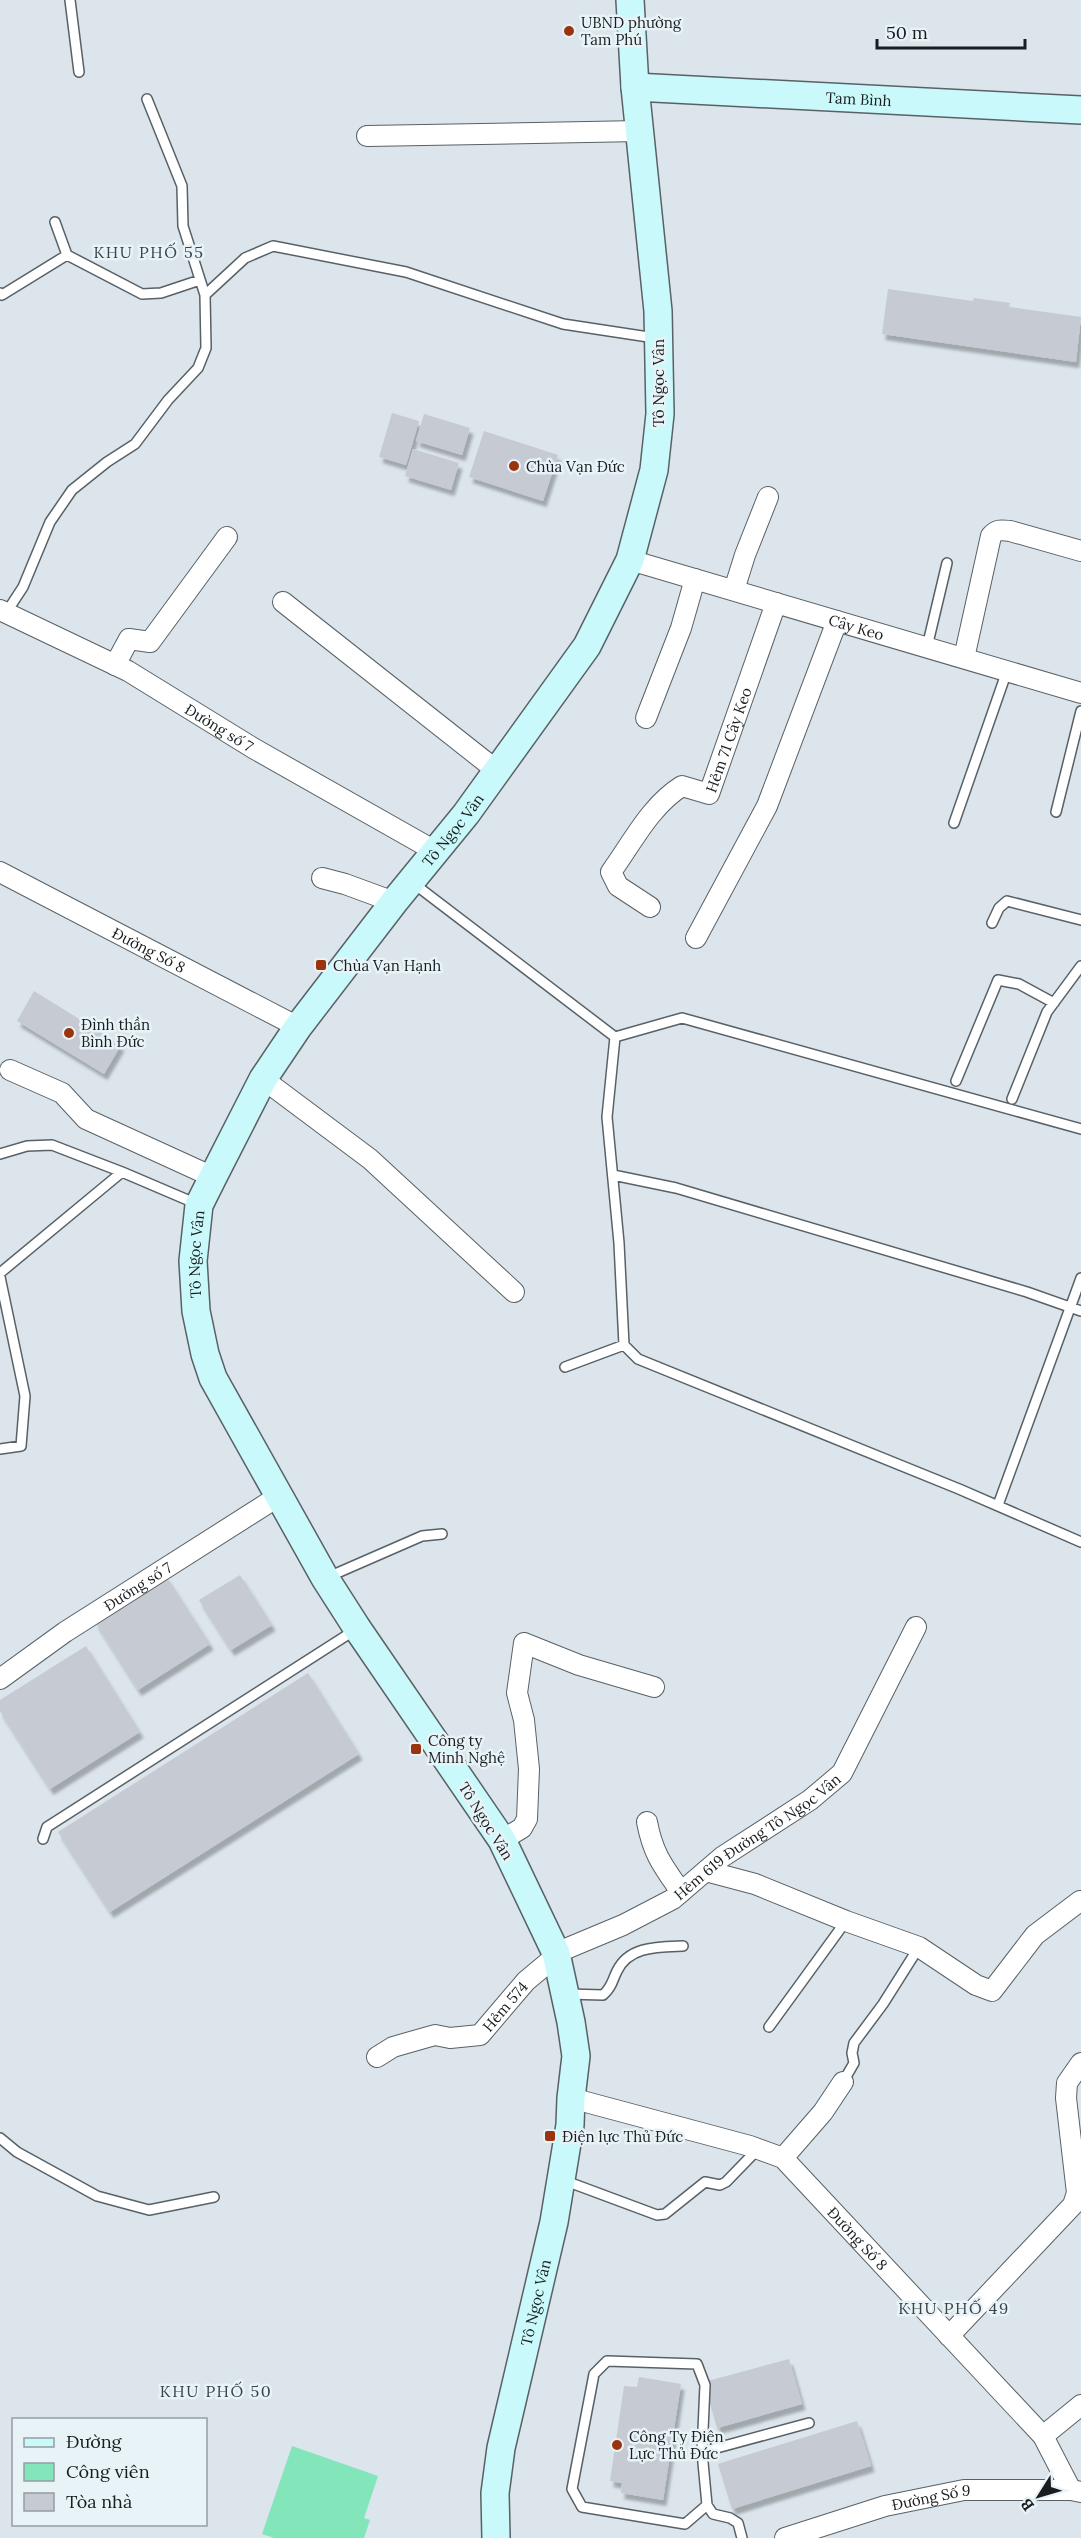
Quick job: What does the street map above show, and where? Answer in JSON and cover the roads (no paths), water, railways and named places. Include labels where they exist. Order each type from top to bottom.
[{"type":"main road","name":"Tô Ngọc Vân","points":[[496,2538],[495,2493],[501,2448],[555,2222],[570,2125],[576,2056],[556,1955],[502,1840],[325,1578],[213,1378],[205,1354],[196,1311],[193,1261],[199,1205],[263,1079],[298,1027],[394,902],[466,814],[587,646],[630,560],[654,470],[660,414],[658,311],[635,87],[630,0]]},
{"type":"main road","name":"Tam Bình","points":[[635,87],[1081,110]]},
{"type":"street","points":[[367,135],[640,131]]},
{"type":"street","points":[[734,590],[768,497]]},
{"type":"street","points":[[964,658],[994,531],[1010,531],[1081,550]]},
{"type":"street","points":[[115,665],[129,639],[150,642],[227,537]]},
{"type":"street","name":"Cây Keo","points":[[630,560],[1081,693]]},
{"type":"street","points":[[646,717],[681,628],[695,579]]},
{"type":"street","points":[[283,602],[496,771]]},
{"type":"street","name":"Hẻm 71 Cây Keo","points":[[650,907],[618,886],[611,872],[645,823],[669,794],[682,786],[709,794],[776,603]]},
{"type":"street","name":"Đường số 7","points":[[3,611],[115,665],[253,748],[435,851]]},
{"type":"street","points":[[696,938],[767,806],[837,621]]},
{"type":"street","name":"Đường Số 8","points":[[0,873],[298,1027]]},
{"type":"street","points":[[322,878],[394,902]]},
{"type":"street","points":[[10,1070],[62,1093],[86,1119],[213,1177]]},
{"type":"street","points":[[263,1079],[370,1159],[514,1292]]},
{"type":"street","name":"Đường số 7","points":[[0,1679],[65,1632],[279,1496]]},
{"type":"street","name":"Hẻm 619 Đường Tô Ngọc Vân","points":[[556,1955],[673,1899],[722,1857],[810,1800],[842,1773],[916,1627]]},
{"type":"street","points":[[502,1840],[522,1828],[527,1819],[529,1769],[524,1720],[517,1693],[524,1643],[579,1665],[654,1687]]},
{"type":"street","points":[[647,1822],[652,1846],[681,1892]]},
{"type":"street","points":[[706,1871],[755,1884],[846,1921],[919,1947],[976,1985],[992,1991],[1035,1935],[1080,1901]]},
{"type":"street","name":"Hẻm 574","points":[[377,2057],[393,2047],[435,2035],[450,2038],[480,2035],[526,1981],[556,1955]]},
{"type":"street","points":[[950,2336],[1077,2206],[1066,2098],[1067,2083],[1081,2063]]},
{"type":"street","points":[[783,2158],[823,2112],[843,2082]]},
{"type":"street","name":"Đường Số 8","points":[[571,2098],[758,2149],[783,2158],[1043,2436],[1076,2491]]},
{"type":"street","points":[[1043,2436],[1081,2405]]},
{"type":"street","name":"Đường Số 9","points":[[795,2536],[885,2506],[964,2490],[1076,2491]]},
{"type":"lane","points":[[70,0],[79,72]]},
{"type":"lane","points":[[3,611],[23,587],[50,522],[72,490],[107,462],[135,444],[168,400],[198,368],[206,348],[205,294],[183,226],[182,186],[147,99]]},
{"type":"lane","points":[[55,222],[67,255],[142,294],[161,292],[200,280]]},
{"type":"lane","points":[[205,294],[244,258],[273,246],[406,272],[562,324],[658,339]]},
{"type":"lane","points":[[0,292],[2,295],[67,255]]},
{"type":"lane","points":[[927,647],[947,563]]},
{"type":"lane","points":[[954,823],[1007,671]]},
{"type":"lane","points":[[1056,812],[1081,711]]},
{"type":"lane","points":[[411,881],[615,1037]]},
{"type":"lane","points":[[992,923],[999,908],[1007,901],[1081,920]]},
{"type":"lane","points":[[1012,1099],[1047,1012],[1081,966]]},
{"type":"lane","points":[[957,1081],[998,980],[1019,984],[1054,1003]]},
{"type":"lane","points":[[615,1037],[682,1018],[1081,1129]]},
{"type":"lane","points":[[615,1037],[607,1117],[624,1345],[638,1359],[655,1368],[998,1505],[1081,1542]]},
{"type":"lane","points":[[0,1154],[27,1146],[52,1146],[122,1172],[199,1205]]},
{"type":"lane","points":[[0,1449],[21,1446],[25,1396],[0,1275],[122,1172]]},
{"type":"lane","points":[[613,1175],[676,1188],[1027,1292],[1081,1311]]},
{"type":"lane","points":[[998,1505],[1081,1278]]},
{"type":"lane","points":[[565,1367],[624,1345]]},
{"type":"lane","points":[[325,1578],[422,1536],[442,1534]]},
{"type":"lane","points":[[43,1839],[47,1827],[357,1628]]},
{"type":"lane","points":[[769,2026],[846,1921]]},
{"type":"lane","points":[[565,1994],[603,1995],[612,1988],[616,1972],[626,1956],[649,1948],[683,1946]]},
{"type":"lane","points":[[843,2082],[854,2063],[852,2053],[854,2043],[883,2004],[919,1947]]},
{"type":"lane","points":[[0,2138],[17,2152],[97,2196],[149,2210],[214,2197]]},
{"type":"lane","points":[[561,2179],[657,2216],[665,2214],[705,2182],[720,2185],[726,2182],[758,2149]]},
{"type":"lane","points":[[707,2505],[685,2524],[582,2507],[572,2489],[594,2374],[607,2361],[697,2364],[705,2385],[702,2452],[707,2505],[713,2514],[730,2518],[738,2523],[742,2538]]},
{"type":"lane","points":[[702,2452],[809,2423]]},
{"type":"place","name":"UBND phường Tam Phú","points":[[569,31]]},
{"type":"place","name":"Chùa Vạn Đức","points":[[514,466]]},
{"type":"place","name":"Chùa Vạn Hạnh","points":[[321,965]]},
{"type":"place","name":"Đình thần Bình Đức","points":[[69,1033]]},
{"type":"place","name":"Công ty Minh Nghệ","points":[[416,1749]]},
{"type":"place","name":"Điện lực Thủ Đức","points":[[550,2136]]},
{"type":"place","name":"Công Ty Điện Lực Thủ Đức","points":[[617,2445]]},
{"type":"district","name":"KHU PHỐ 55","points":[[149,252]]},
{"type":"district","name":"KHU PHỐ 49","points":[[954,2308]]},
{"type":"district","name":"KHU PHỐ 50","points":[[216,2391]]}]
